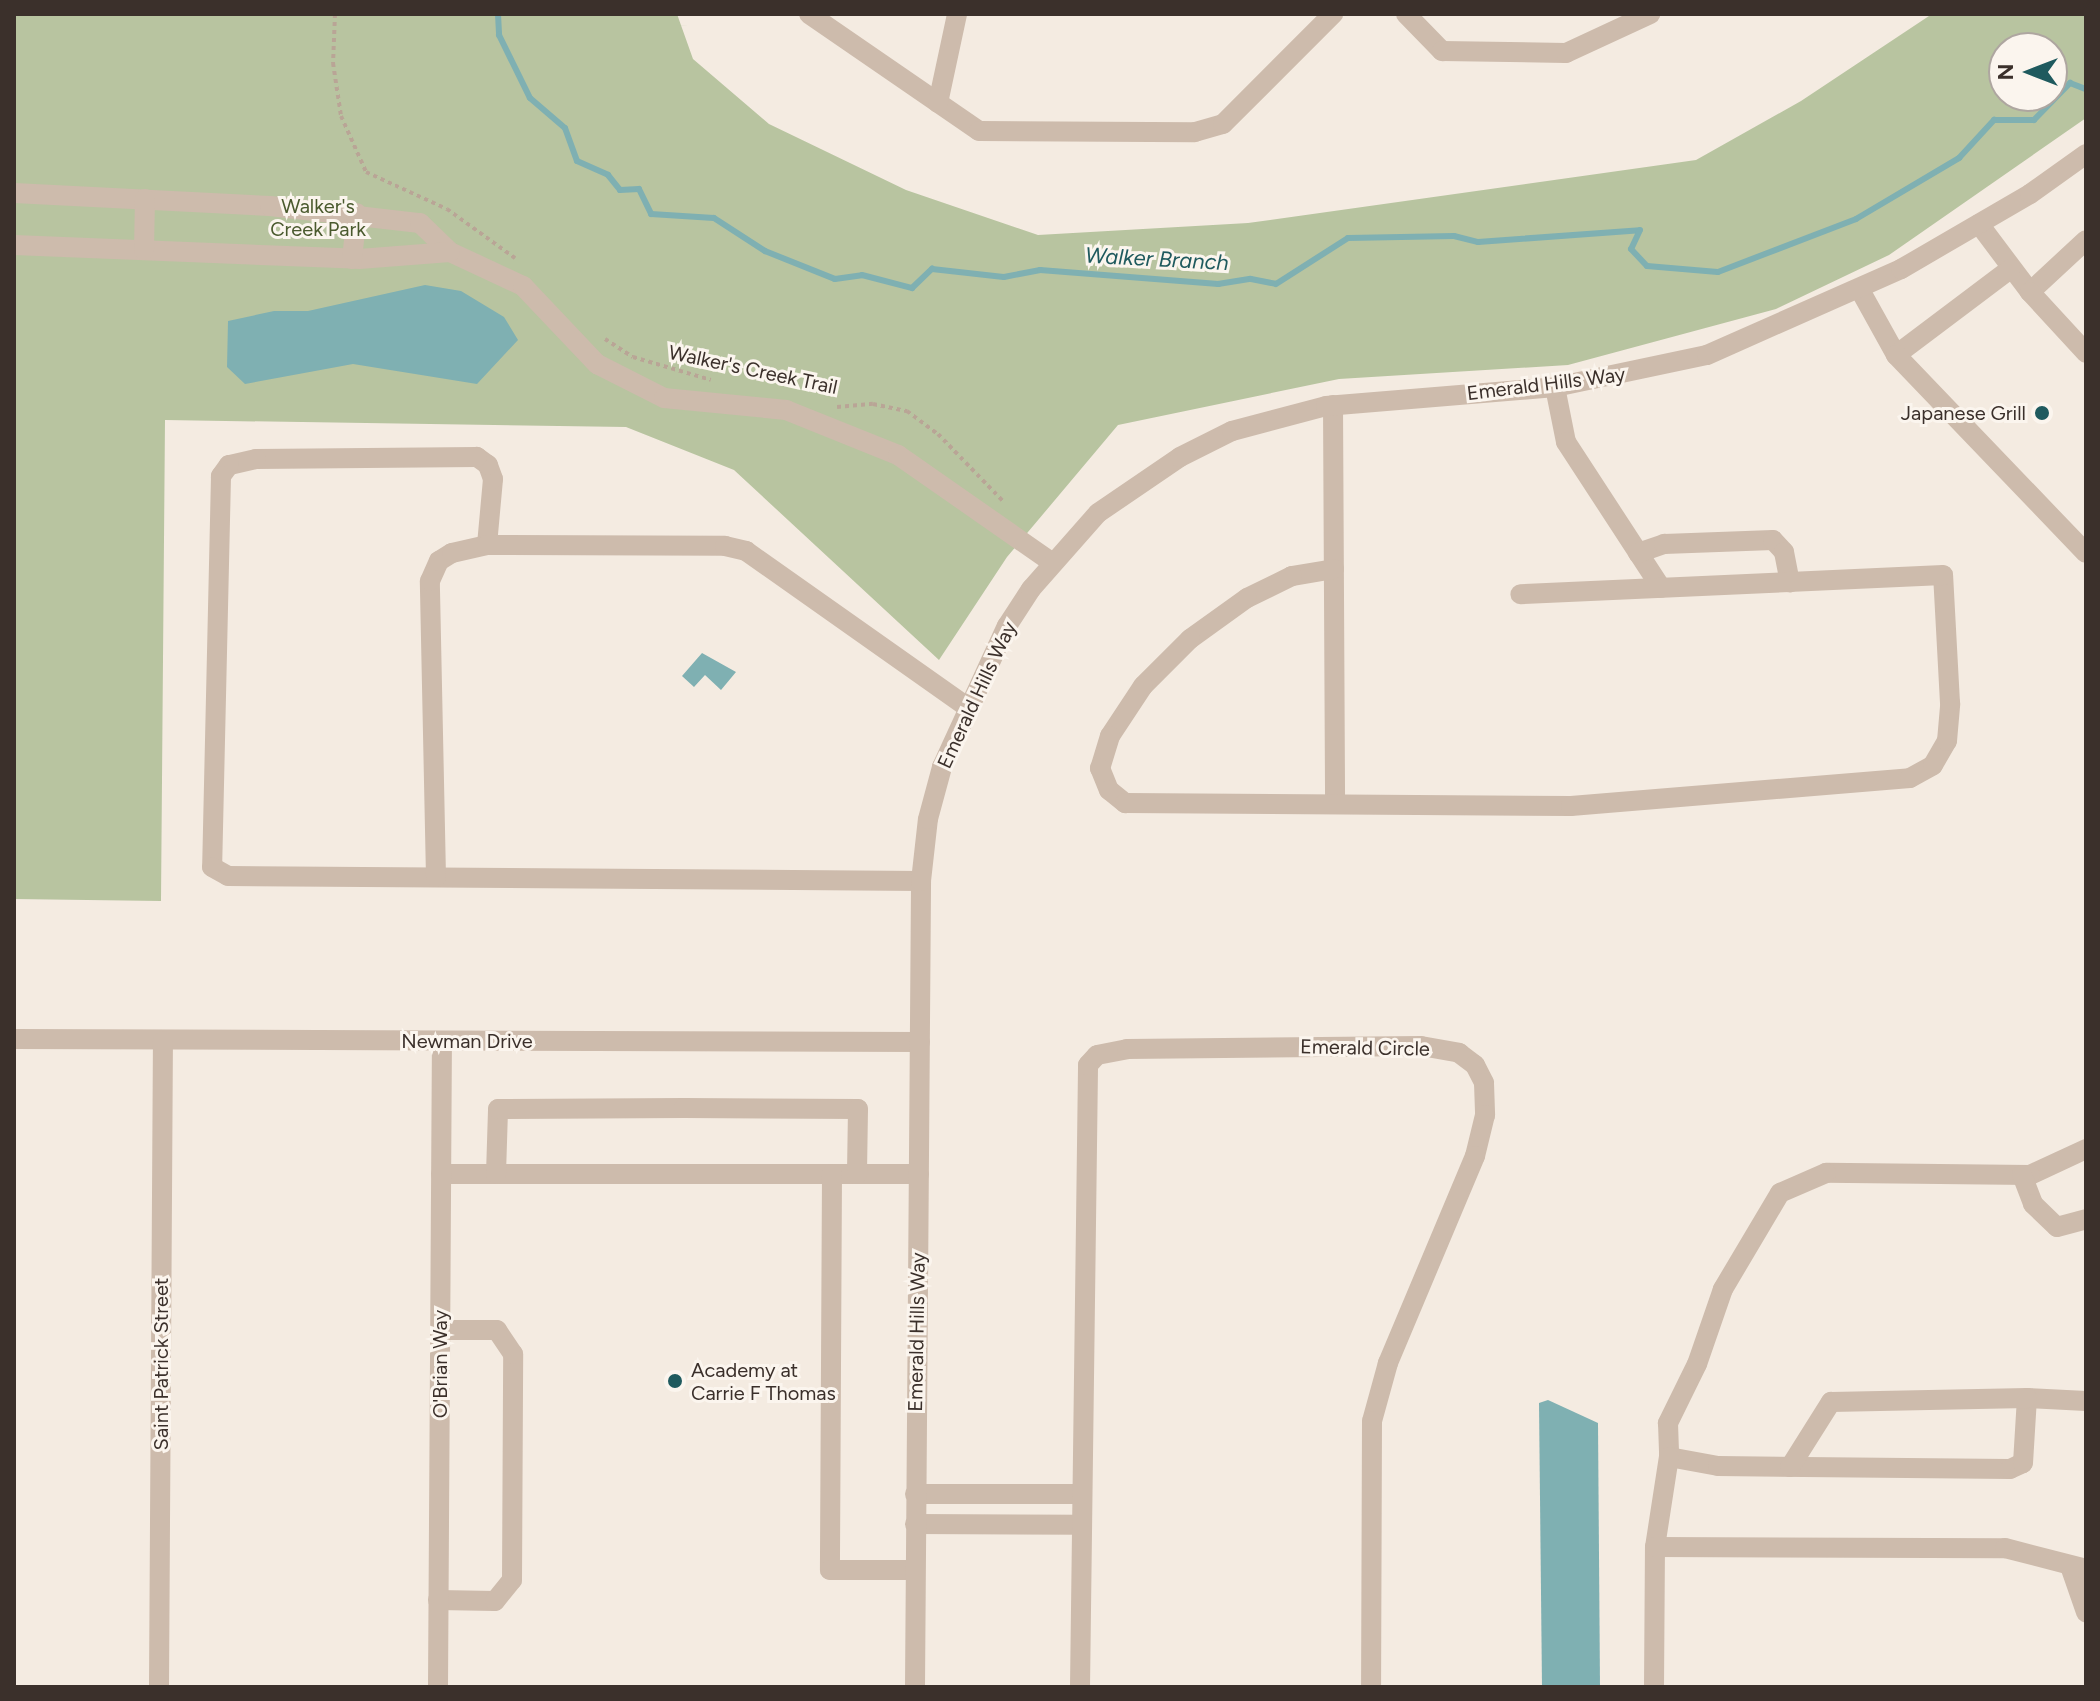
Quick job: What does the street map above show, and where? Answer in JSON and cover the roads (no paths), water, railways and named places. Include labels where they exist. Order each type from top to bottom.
[{"type":"street","points":[[809,14],[979,131],[1212,131],[1333,14]]},
{"type":"street","points":[[938,103],[957,14]]},
{"type":"street","points":[[1406,14],[1442,51],[1566,53],[1650,14]]},
{"type":"street","name":"Emerald Hills Way","points":[[915,1687],[921,881],[932,806],[967,707],[1007,626],[1053,563],[1098,513],[1180,457],[1268,419],[1333,405],[1555,387],[1707,355],[1860,290],[1979,224],[2086,154]]},
{"type":"street","points":[[14,193],[357,213],[420,223],[450,252],[523,286],[597,364],[664,398],[786,410],[898,455],[1053,563]]},
{"type":"street","points":[[144,250],[145,199]]},
{"type":"street","points":[[352,259],[357,213]]},
{"type":"street","points":[[1979,224],[2010,269],[2086,353]]},
{"type":"street","points":[[2030,292],[2086,240]]},
{"type":"street","points":[[14,245],[352,259],[450,252]]},
{"type":"street","points":[[1896,355],[2010,269]]},
{"type":"street","points":[[1860,290],[1896,355],[2086,553]]},
{"type":"street","points":[[1555,387],[1566,442],[1661,588]]},
{"type":"street","points":[[1333,405],[1335,803]]},
{"type":"street","points":[[487,545],[493,479],[488,465],[477,457],[256,459],[229,465],[221,476],[212,867],[228,876],[921,881]]},
{"type":"street","points":[[1638,553],[1664,544],[1773,540],[1784,552],[1790,582]]},
{"type":"street","points":[[436,877],[430,581],[439,561],[487,545],[725,546],[746,551],[967,707]]},
{"type":"street","points":[[1334,569],[1292,576],[1247,598],[1190,639],[1143,686],[1110,736],[1100,768],[1109,790],[1125,803],[1571,806],[1863,785],[1910,778],[1933,765],[1947,741],[1950,703],[1943,575],[1520,594]]},
{"type":"street","name":"Newman Drive","points":[[14,1039],[920,1042]]},
{"type":"street","name":"Saint Patrick Street","points":[[159,1687],[163,1041]]},
{"type":"street","name":"O'Brian Way","points":[[438,1687],[442,1041]]},
{"type":"street","name":"Emerald Circle","points":[[1080,1687],[1088,1065],[1097,1055],[1127,1049],[1421,1046],[1459,1053],[1475,1065],[1484,1083],[1485,1115],[1475,1156],[1388,1363],[1372,1421],[1371,1687]]},
{"type":"street","points":[[496,1174],[498,1109],[684,1108],[858,1109],[857,1174]]},
{"type":"street","points":[[1654,1687],[1655,1547],[1669,1457],[1668,1423],[1697,1364],[1723,1289],[1780,1193],[1826,1173],[2022,1175],[2086,1149]]},
{"type":"street","points":[[441,1174],[919,1174]]},
{"type":"street","points":[[832,1174],[830,1570],[915,1570]]},
{"type":"street","points":[[2022,1175],[2033,1204],[2057,1227],[2086,1219]]},
{"type":"street","points":[[438,1600],[495,1601],[512,1580],[513,1354],[497,1330],[440,1330]]},
{"type":"street","points":[[1669,1457],[1718,1466],[2010,1469],[2023,1463],[2027,1398]]},
{"type":"street","points":[[1790,1467],[1831,1402],[2027,1398],[2086,1401]]},
{"type":"street","points":[[915,1494],[1081,1494]]},
{"type":"street","points":[[915,1524],[1081,1525]]},
{"type":"street","points":[[1655,1547],[2005,1548],[2078,1569],[2086,1612]]},
{"type":"water","points":[[425,285],[461,291],[504,317],[518,340],[477,384],[353,364],[245,384],[227,367],[228,321],[274,311],[308,311]]},
{"type":"water","points":[[702,653],[736,672],[721,690],[705,675],[694,687],[682,676]]},
{"type":"water","points":[[1548,1400],[1598,1423],[1600,1687],[1542,1687],[1539,1403]]},
{"type":"waterway","name":"Walker Branch","points":[[498,14],[499,35],[530,98],[565,128],[577,161],[608,175],[620,190],[639,189],[651,214],[714,218],[765,251],[835,279],[862,275],[912,288],[932,269],[1004,277],[1040,270],[1218,284],[1251,279],[1276,284],[1348,238],[1454,236],[1478,242],[1640,230],[1631,249],[1647,266],[1718,272],[1856,219],[1959,158],[1994,120],[2034,120],[2070,83],[2086,89]]},
{"type":"place","name":"Japanese Grill","points":[[2042,413]]},
{"type":"place","name":"Academy at Carrie F Thomas","points":[[675,1381]]},
{"type":"park label","name":"Walker's Creek Park","points":[[318,218]]}]
